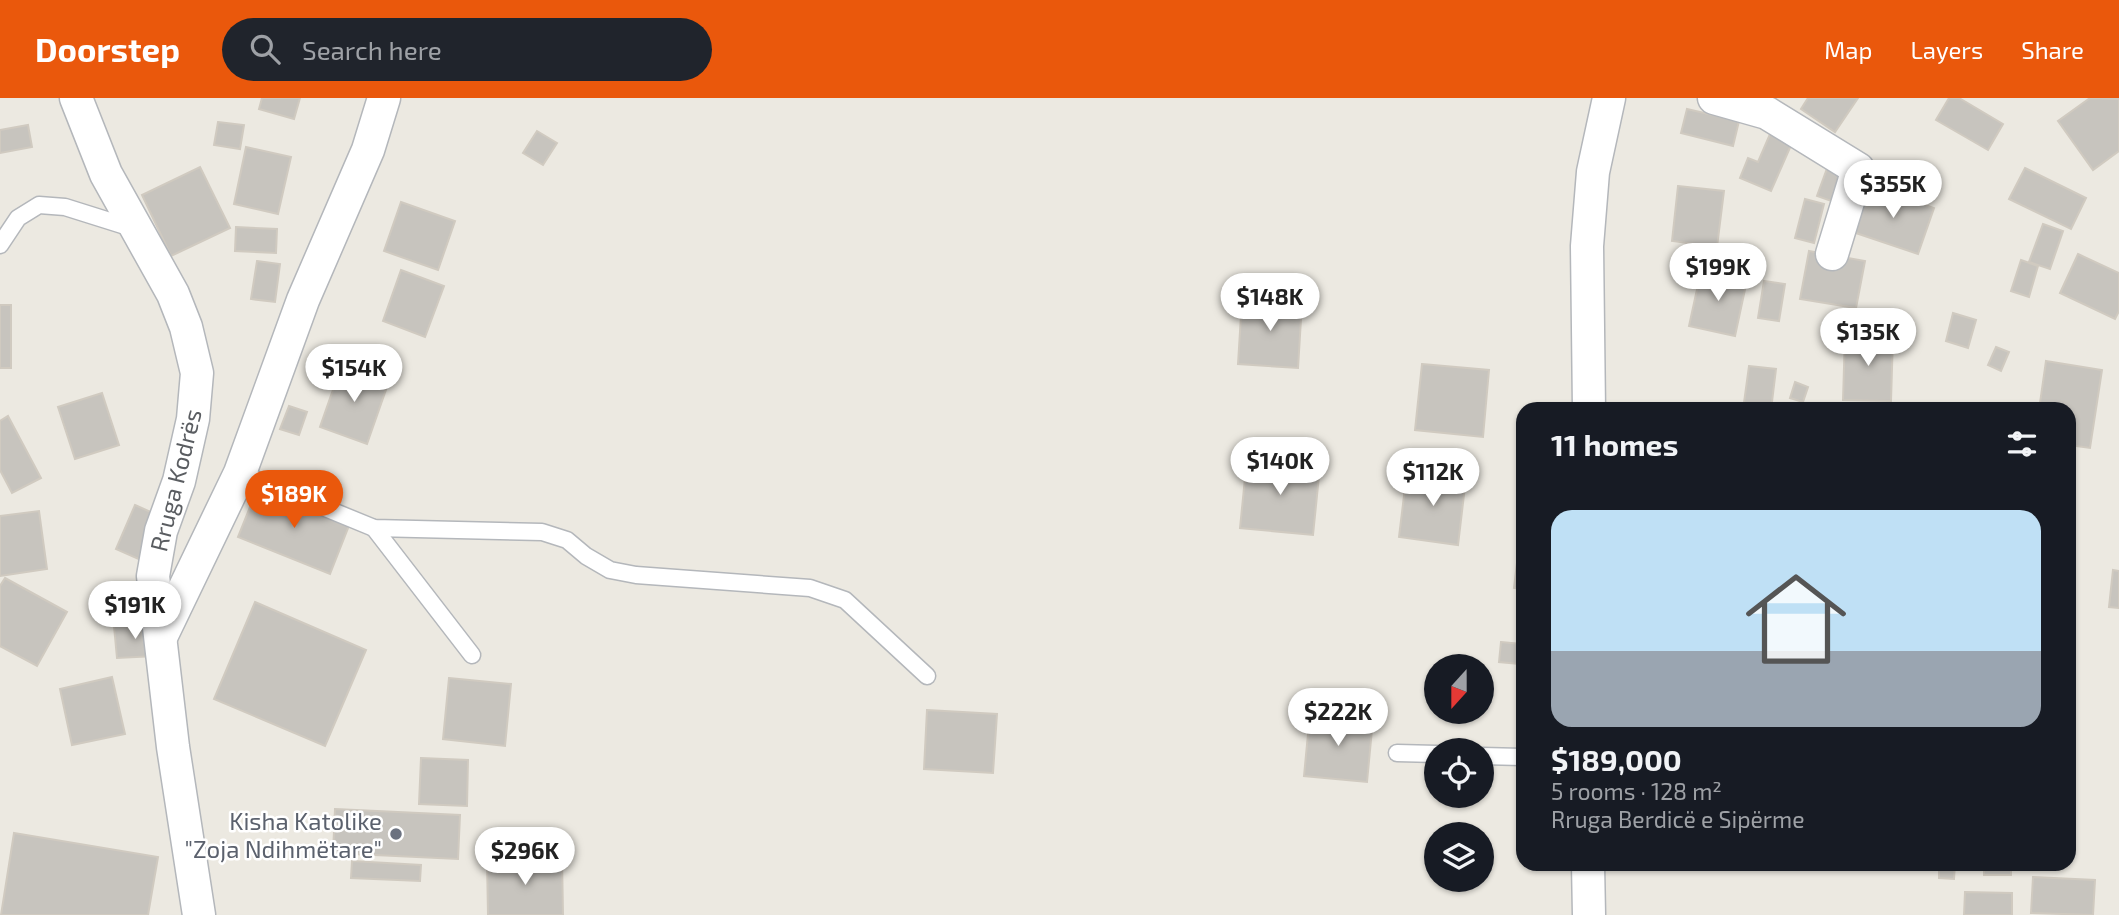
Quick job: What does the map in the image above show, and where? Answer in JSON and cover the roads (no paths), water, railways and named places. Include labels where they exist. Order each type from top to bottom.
[{"type":"street","name":"Rruga Kodrës","points":[[76,98],[106,174],[173,294],[186,327],[197,373],[193,419],[179,481],[161,531],[153,576],[173,747],[199,915]]},
{"type":"street","points":[[161,637],[240,473],[303,300],[368,150],[384,98]]},
{"type":"street","points":[[1589,402],[1587,246],[1593,172],[1609,98]]},
{"type":"street","points":[[1714,98],[1767,113],[1858,169],[1832,254]]},
{"type":"street","points":[[1588,871],[1589,915]]},
{"type":"lane","points":[[0,245],[18,218],[39,205],[65,207],[138,229]]},
{"type":"lane","points":[[240,473],[374,528],[542,532],[567,540],[586,556],[610,570],[623,573],[810,588],[845,600],[927,676]]},
{"type":"lane","points":[[374,528],[472,655]]},
{"type":"lane","points":[[1397,753],[1424,754]]},
{"type":"lane","points":[[1494,756],[1516,757]]},
{"type":"place","name":"Kisha Katolike \"Zoja Ndihmëtare\"","points":[[396,834]]}]
